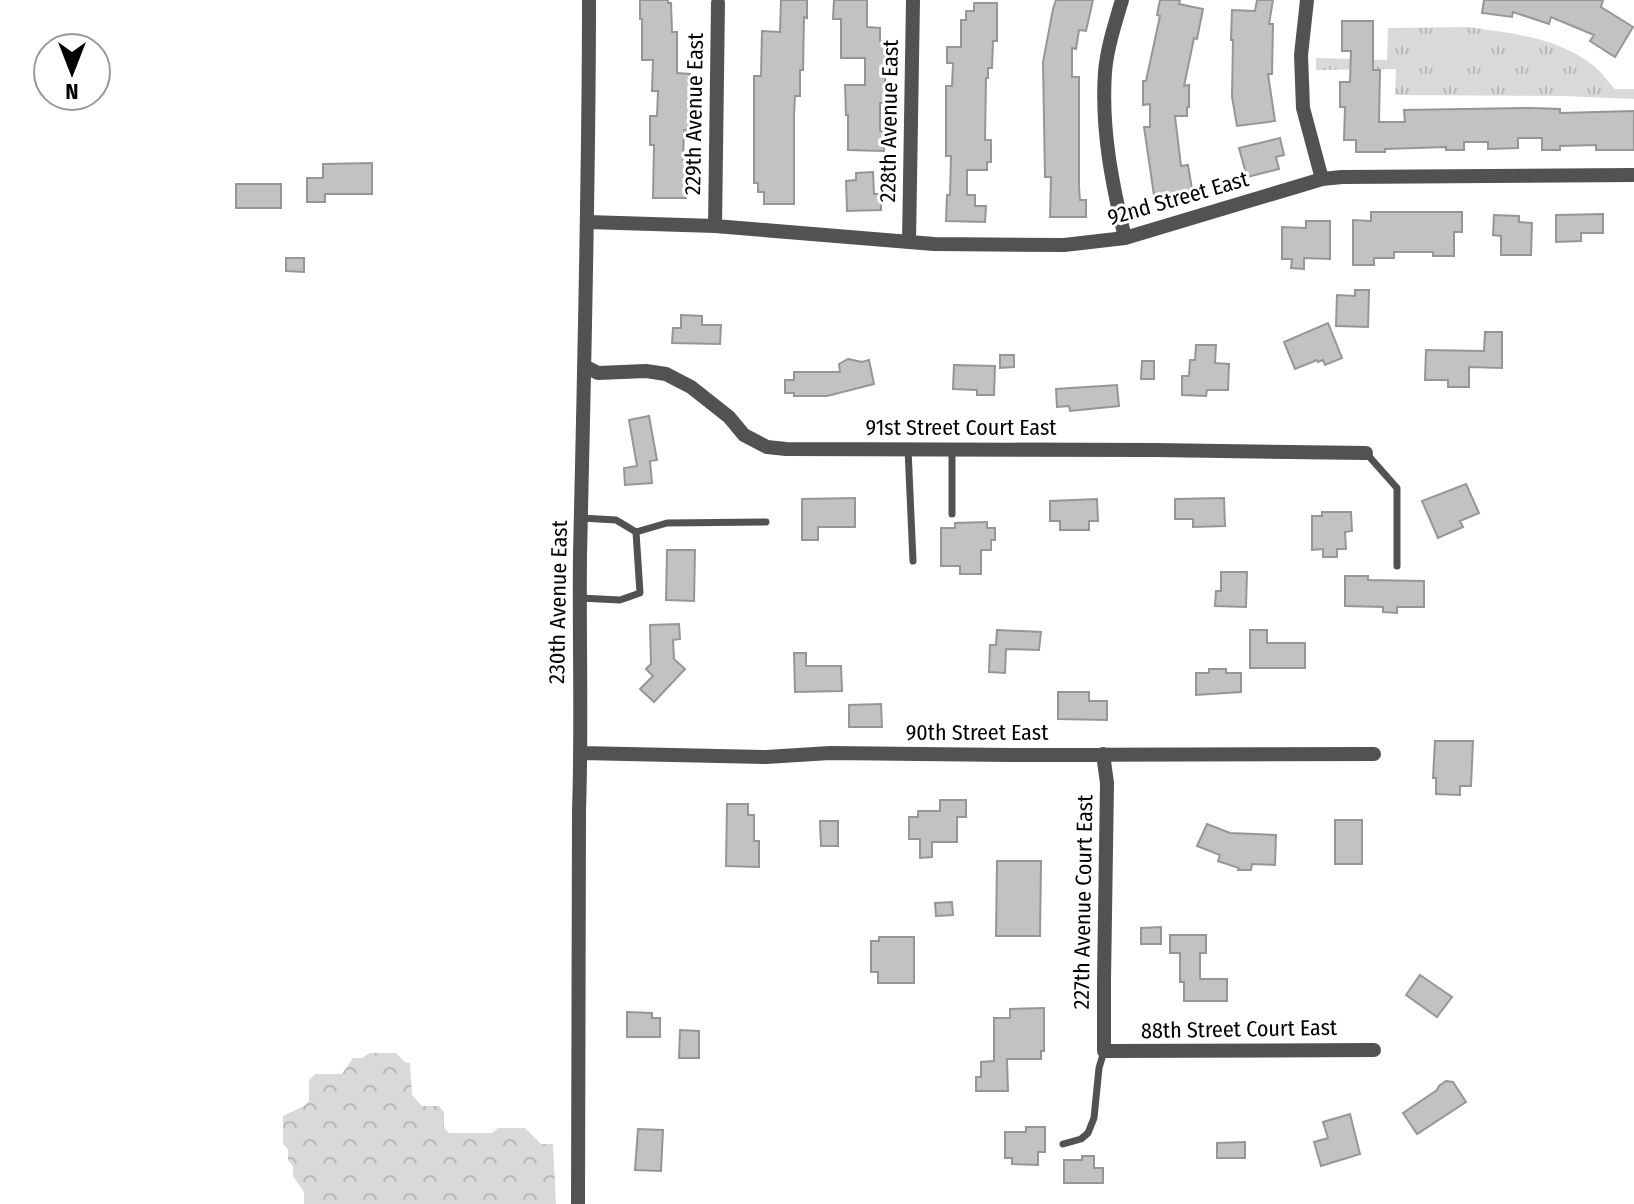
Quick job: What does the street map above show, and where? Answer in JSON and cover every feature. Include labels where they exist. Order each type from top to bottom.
[{"type":"street","name":"230th Avenue East","points":[[578,1204],[580,598],[589,0]]},
{"type":"street","name":"228th Avenue East","points":[[909,242],[913,0]]},
{"type":"street","points":[[1122,0],[1105,71],[1105,96],[1107,153],[1125,238]]},
{"type":"street","points":[[1307,0],[1301,55],[1303,108],[1322,179]]},
{"type":"street","name":"229th Avenue East","points":[[715,226],[718,3]]},
{"type":"street","name":"92nd Street East","points":[[588,222],[715,226],[934,244],[1064,245],[1125,238],[1322,179],[1634,175]]},
{"type":"street","name":"91st Street Court East","points":[[584,366],[598,373],[646,371],[666,374],[691,387],[729,417],[744,435],[767,447],[1366,453]]},
{"type":"street","name":"90th Street East","points":[[581,753],[766,757],[830,753],[1374,754]]},
{"type":"street","name":"227th Avenue Court East","points":[[1103,754],[1107,783],[1104,1051]]},
{"type":"street","name":"88th Street Court East","points":[[1104,1051],[1374,1050]]},
{"type":"lane","points":[[908,449],[913,561]]},
{"type":"lane","points":[[952,449],[952,514]]},
{"type":"lane","points":[[1366,453],[1397,488],[1397,566]]},
{"type":"lane","points":[[581,518],[616,520],[636,532],[667,523],[766,522]]},
{"type":"lane","points":[[580,598],[620,600],[640,593],[636,532]]},
{"type":"lane","points":[[1063,1144],[1081,1139],[1088,1133],[1094,1118],[1099,1068],[1104,1051]]},
{"type":"green space","points":[[1469,27],[1534,38],[1565,49],[1594,66],[1615,89],[1634,89],[1634,99],[1395,95],[1396,69],[1316,70],[1316,58],[1387,60],[1388,28]]},
{"type":"green space","points":[[1468,36],[1468,55],[1428,56],[1428,37]]},
{"type":"green space","points":[[369,1053],[396,1053],[410,1063],[412,1095],[422,1106],[439,1106],[444,1112],[444,1128],[449,1133],[492,1133],[498,1128],[525,1128],[541,1144],[553,1144],[556,1204],[304,1204],[304,1192],[293,1176],[288,1149],[283,1144],[283,1116],[309,1101],[309,1080],[315,1074],[342,1074],[353,1058],[363,1058]]},
{"type":"building","points":[[640,0],[668,0],[671,3],[672,32],[677,32],[677,73],[690,74],[688,130],[684,130],[683,160],[687,160],[686,198],[653,198],[654,145],[650,145],[650,116],[657,116],[658,91],[652,91],[653,60],[642,60]]},
{"type":"building","points":[[781,0],[807,0],[800,96],[795,96],[794,204],[764,204],[764,192],[758,192],[758,183],[754,183],[754,76],[761,76],[762,31],[780,32]]},
{"type":"building","points":[[834,0],[867,0],[867,27],[880,28],[880,41],[885,41],[885,103],[880,103],[880,131],[885,132],[884,151],[848,150],[845,85],[865,85],[865,58],[841,58],[841,19],[833,19]]},
{"type":"building","points":[[1056,0],[1093,0],[1086,31],[1079,30],[1076,49],[1072,48],[1072,77],[1079,77],[1079,187],[1080,200],[1086,200],[1086,217],[1050,217],[1051,177],[1045,177],[1043,62]]},
{"type":"building","points":[[1160,0],[1180,0],[1179,4],[1203,9],[1184,86],[1189,85],[1187,116],[1175,116],[1181,166],[1188,165],[1193,195],[1155,202],[1144,127],[1150,127],[1150,104],[1143,105],[1143,81],[1146,81],[1160,16],[1157,15]]},
{"type":"building","points":[[1257,0],[1273,0],[1269,24],[1273,24],[1272,74],[1268,74],[1275,121],[1237,126],[1232,97],[1232,10],[1255,11]]},
{"type":"building","points":[[1484,0],[1603,0],[1601,7],[1633,27],[1615,57],[1590,41],[1594,35],[1551,17],[1549,24],[1513,12],[1512,17],[1482,13]]},
{"type":"building","points":[[974,3],[997,3],[997,41],[993,41],[992,68],[988,68],[986,78],[985,140],[991,140],[991,162],[987,162],[987,170],[967,170],[967,195],[975,195],[975,206],[986,206],[985,222],[946,221],[951,156],[946,156],[946,86],[952,86],[953,63],[947,63],[947,47],[961,47],[961,20],[966,20],[966,11],[974,11]]},
{"type":"building","points":[[1342,21],[1373,21],[1373,70],[1380,70],[1379,122],[1405,122],[1404,110],[1530,108],[1560,109],[1560,113],[1634,111],[1634,150],[1596,150],[1596,145],[1542,150],[1542,138],[1518,138],[1518,148],[1488,149],[1488,142],[1464,142],[1464,150],[1446,150],[1446,147],[1356,152],[1356,140],[1344,140],[1345,107],[1340,107],[1340,82],[1350,82],[1351,51],[1342,51]]},
{"type":"building","points":[[1280,138],[1284,155],[1276,157],[1279,169],[1247,177],[1239,148]]},
{"type":"building","points":[[372,163],[372,194],[325,194],[325,202],[307,202],[307,178],[323,178],[323,164]]},
{"type":"building","points":[[873,172],[874,194],[881,194],[881,210],[847,211],[846,181],[856,180],[856,173]]},
{"type":"building","points":[[236,184],[281,184],[281,208],[236,208]]},
{"type":"building","points":[[1371,212],[1462,212],[1462,232],[1454,232],[1454,256],[1433,256],[1433,252],[1394,252],[1394,258],[1374,258],[1374,265],[1353,265],[1353,220],[1371,221]]},
{"type":"building","points":[[1603,214],[1603,233],[1581,233],[1581,241],[1556,242],[1556,215]]},
{"type":"building","points":[[1494,215],[1519,216],[1519,222],[1532,223],[1531,255],[1501,255],[1501,236],[1493,235]]},
{"type":"building","points":[[1306,221],[1330,221],[1330,259],[1304,258],[1304,269],[1291,268],[1292,259],[1282,259],[1282,227],[1306,228]]},
{"type":"building","points":[[286,258],[304,258],[304,272],[286,271]]},
{"type":"building","points":[[1355,290],[1369,290],[1368,327],[1336,326],[1337,295],[1355,296]]},
{"type":"building","points":[[681,315],[702,316],[702,325],[721,325],[720,344],[672,343],[673,328],[681,328]]},
{"type":"building","points":[[1328,323],[1342,358],[1325,365],[1323,360],[1317,360],[1295,369],[1284,342]]},
{"type":"building","points":[[1485,332],[1502,332],[1502,368],[1469,367],[1469,387],[1448,387],[1448,380],[1425,380],[1426,350],[1484,351]]},
{"type":"building","points":[[1196,345],[1216,345],[1215,363],[1229,364],[1228,390],[1207,390],[1206,396],[1182,395],[1182,376],[1189,376],[1190,360],[1195,360]]},
{"type":"building","points":[[1000,355],[1014,355],[1014,367],[1000,368]]},
{"type":"building","points":[[848,359],[869,360],[874,384],[827,396],[785,393],[785,380],[794,380],[794,372],[840,372],[839,364]]},
{"type":"building","points":[[1142,361],[1154,361],[1154,379],[1141,379]]},
{"type":"building","points":[[954,365],[995,366],[994,395],[977,395],[977,390],[953,389]]},
{"type":"building","points":[[1117,385],[1119,406],[1070,411],[1069,406],[1057,407],[1056,389]]},
{"type":"building","points":[[649,416],[657,460],[650,461],[652,483],[625,485],[624,468],[637,466],[629,420]]},
{"type":"building","points":[[1466,484],[1479,513],[1460,521],[1463,527],[1438,538],[1422,501]]},
{"type":"building","points":[[855,498],[855,527],[818,527],[818,540],[802,540],[802,499]]},
{"type":"building","points":[[1224,498],[1225,526],[1193,527],[1193,519],[1175,519],[1175,499]]},
{"type":"building","points":[[1097,499],[1098,521],[1089,521],[1089,530],[1060,530],[1060,521],[1050,521],[1050,501]]},
{"type":"building","points":[[1322,512],[1351,512],[1352,531],[1345,532],[1346,549],[1337,549],[1337,557],[1323,557],[1323,549],[1312,550],[1312,516],[1322,516]]},
{"type":"building","points":[[987,522],[987,528],[995,528],[995,540],[991,540],[991,550],[981,550],[981,574],[960,574],[960,566],[941,566],[941,528],[955,528],[955,523]]},
{"type":"building","points":[[667,550],[695,550],[694,601],[666,600]]},
{"type":"building","points":[[1221,572],[1247,572],[1246,607],[1215,606],[1216,591],[1221,591]]},
{"type":"building","points":[[1345,576],[1368,576],[1368,580],[1424,581],[1424,607],[1397,607],[1397,613],[1383,612],[1383,607],[1345,606]]},
{"type":"building","points":[[679,624],[680,639],[673,640],[674,659],[685,669],[654,702],[640,689],[653,676],[646,669],[651,664],[650,625]]},
{"type":"building","points":[[997,630],[1041,632],[1039,650],[1006,649],[1005,673],[989,672],[990,645],[996,645]]},
{"type":"building","points":[[1250,630],[1267,630],[1267,643],[1305,643],[1305,668],[1250,668]]},
{"type":"building","points":[[794,653],[806,653],[806,666],[841,666],[842,691],[795,692]]},
{"type":"building","points":[[1209,669],[1241,673],[1241,692],[1196,695],[1196,673],[1209,673]]},
{"type":"building","points":[[1058,692],[1089,692],[1089,701],[1107,701],[1107,720],[1058,719]]},
{"type":"building","points":[[881,704],[882,727],[849,727],[849,705]]},
{"type":"building","points":[[1435,741],[1473,741],[1471,786],[1460,786],[1460,795],[1436,794],[1436,778],[1433,778]]},
{"type":"building","points":[[940,800],[966,800],[966,817],[957,817],[957,842],[932,842],[932,857],[920,858],[920,839],[909,839],[909,817],[918,817],[918,811],[940,811]]},
{"type":"building","points":[[727,804],[748,804],[748,815],[754,815],[754,841],[759,841],[759,867],[726,866]]},
{"type":"building","points":[[1335,820],[1362,820],[1362,864],[1335,864]]},
{"type":"building","points":[[820,821],[838,821],[838,846],[821,846]]},
{"type":"building","points":[[1207,824],[1230,833],[1276,835],[1275,865],[1252,864],[1251,870],[1238,870],[1218,861],[1220,855],[1197,846]]},
{"type":"building","points":[[997,861],[1041,861],[1040,936],[996,936]]},
{"type":"building","points":[[952,902],[953,915],[936,916],[935,903]]},
{"type":"building","points":[[1161,927],[1161,944],[1141,944],[1141,928]]},
{"type":"building","points":[[1170,935],[1206,935],[1206,953],[1200,953],[1200,979],[1227,979],[1227,1001],[1184,1001],[1184,982],[1180,982],[1180,953],[1170,953]]},
{"type":"building","points":[[879,937],[914,937],[914,983],[878,983],[878,972],[871,972],[871,941],[879,941]]},
{"type":"building","points":[[1420,975],[1452,997],[1437,1017],[1406,995]]},
{"type":"building","points":[[1044,1008],[1044,1051],[1041,1051],[1041,1059],[1007,1059],[1008,1091],[976,1091],[976,1077],[981,1077],[981,1062],[994,1061],[994,1018],[1010,1018],[1010,1009]]},
{"type":"building","points":[[627,1012],[652,1013],[652,1018],[660,1018],[660,1037],[627,1037]]},
{"type":"building","points":[[680,1030],[699,1031],[699,1058],[679,1058]]},
{"type":"building","points":[[1446,1081],[1453,1082],[1466,1102],[1417,1134],[1403,1113]]},
{"type":"building","points":[[1350,1114],[1360,1154],[1321,1166],[1314,1142],[1328,1138],[1323,1122]]},
{"type":"building","points":[[1026,1127],[1045,1127],[1045,1152],[1038,1152],[1038,1165],[1012,1164],[1012,1158],[1005,1158],[1005,1132],[1026,1132]]},
{"type":"building","points":[[638,1129],[663,1130],[661,1171],[635,1170]]},
{"type":"building","points":[[1245,1142],[1245,1158],[1217,1158],[1217,1143]]},
{"type":"building","points":[[1082,1156],[1094,1156],[1094,1168],[1103,1168],[1103,1183],[1064,1183],[1064,1160],[1082,1160]]}]
